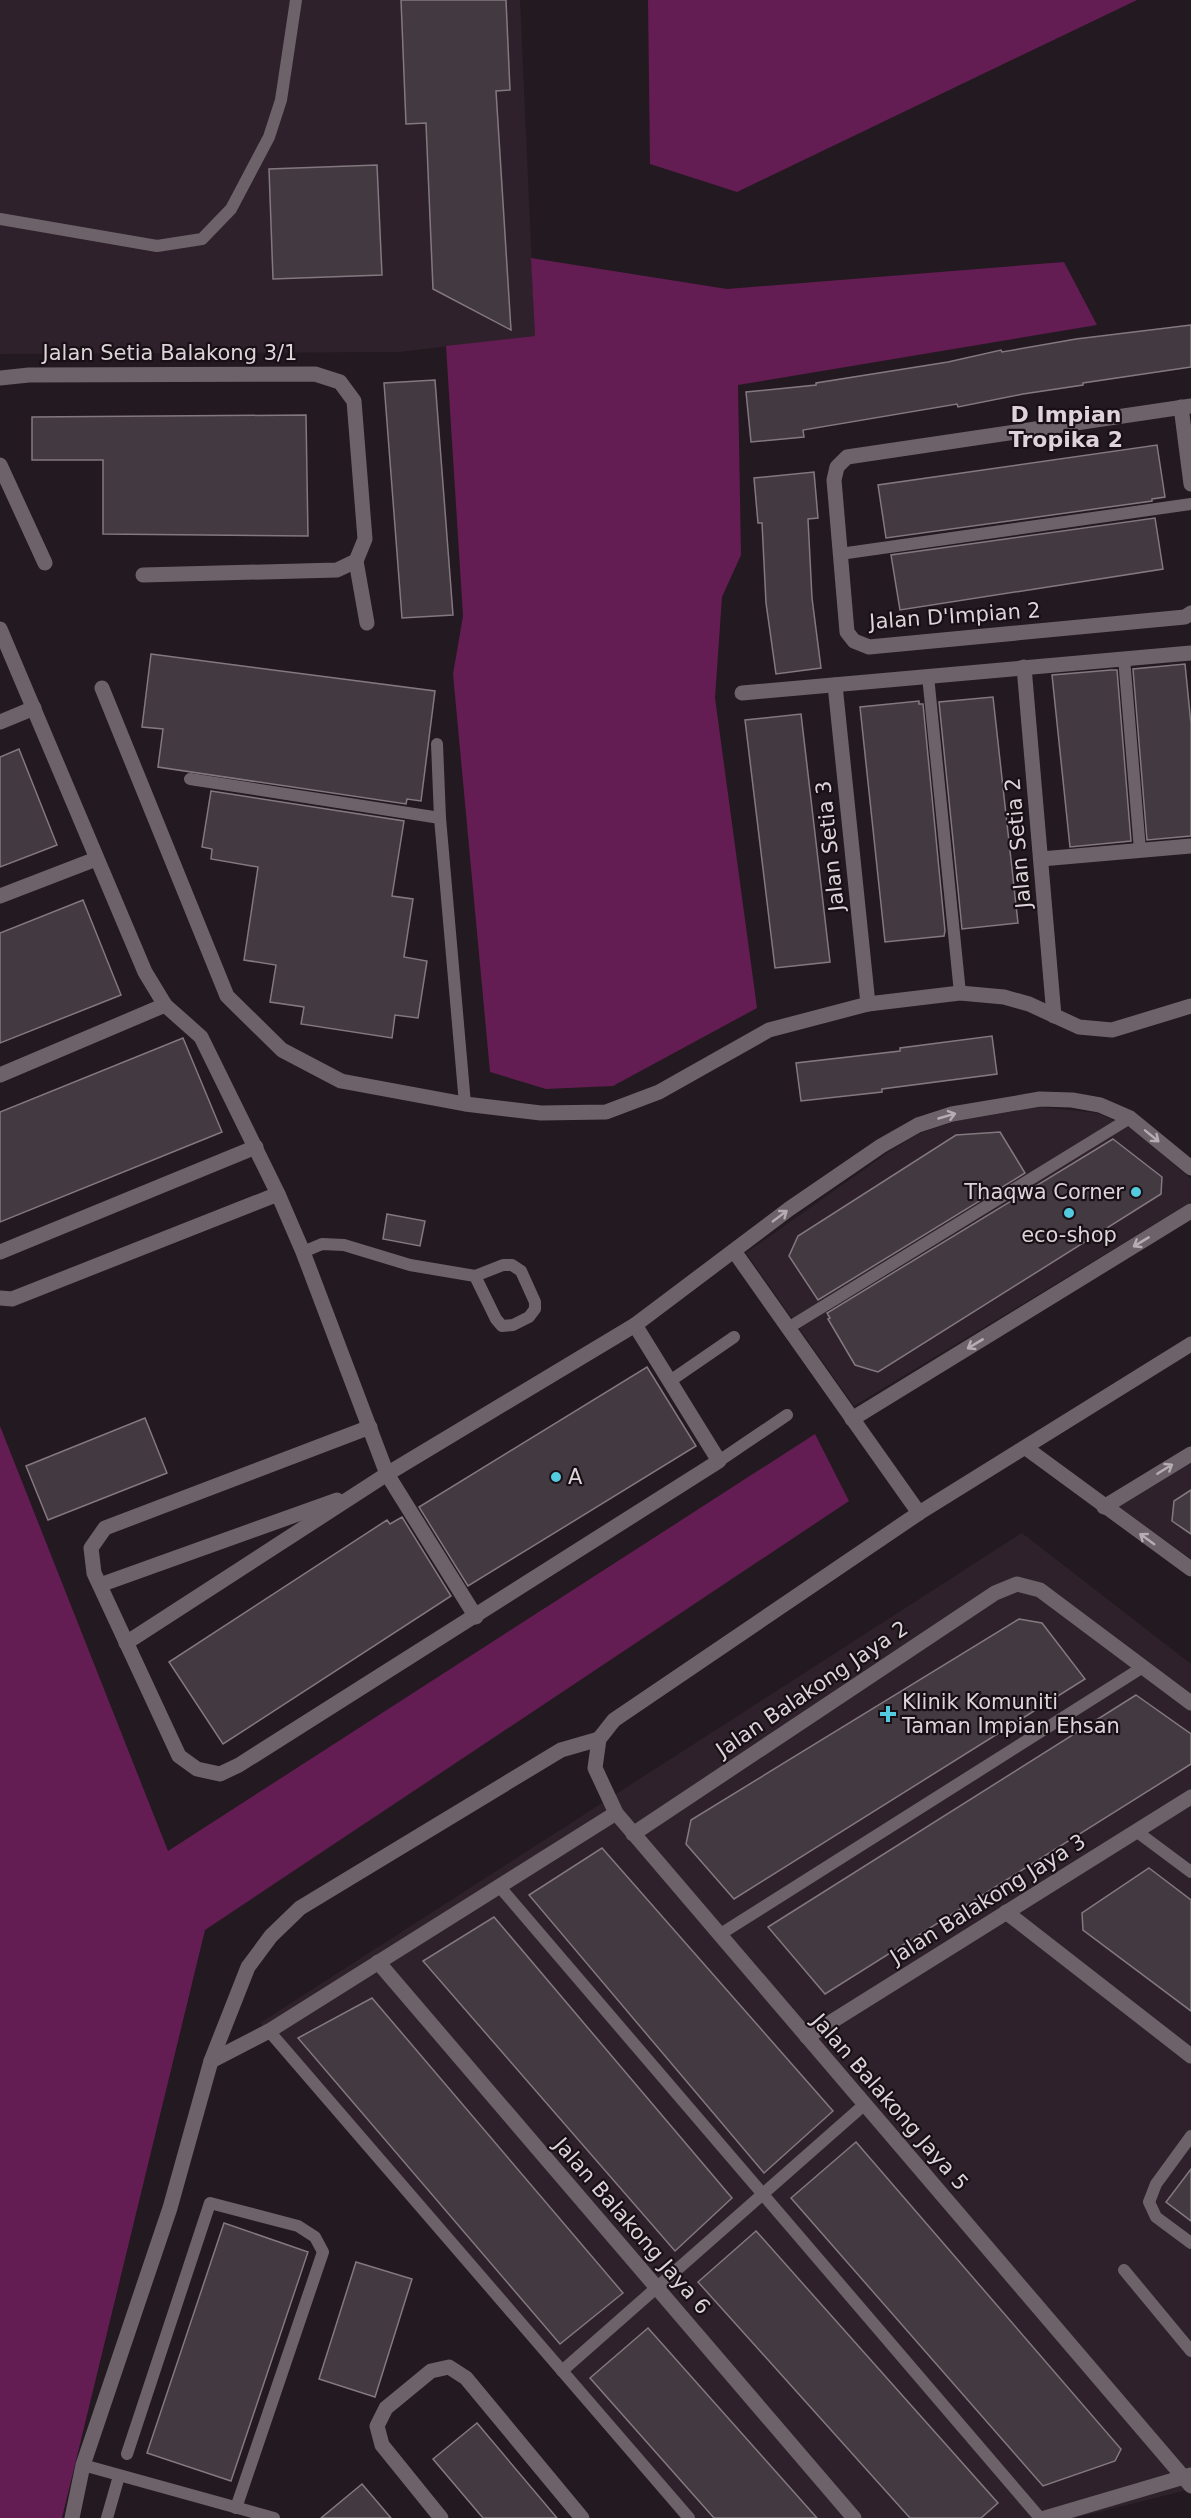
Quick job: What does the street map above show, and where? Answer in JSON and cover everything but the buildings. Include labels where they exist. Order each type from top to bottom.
[{"type":"street","name":"Jalan Setia Balakong 3/1","points":[[0,378],[29,375],[315,374],[340,382],[354,400],[365,539],[356,561]]},
{"type":"street","name":"Jalan D'Impian 2","points":[[1191,484],[1186,407],[847,457],[837,467],[834,480],[847,632],[854,641],[869,647],[1185,617],[1191,613]]},
{"type":"street","points":[[0,465],[45,563]]},
{"type":"street","points":[[143,575],[336,570],[356,561],[367,623]]},
{"type":"street","points":[[0,629],[145,972],[165,1005],[201,1036],[256,1147],[303,1252],[387,1474],[476,1617]]},
{"type":"street","points":[[742,693],[1191,653]]},
{"type":"street","name":"Jalan Setia 2","points":[[1024,667],[1054,1016]]},
{"type":"street","name":"Jalan Setia 3","points":[[835,685],[868,1004]]},
{"type":"street","points":[[102,688],[227,996],[282,1050],[341,1082],[465,1104],[541,1113],[606,1112],[659,1092],[769,1030],[868,1004],[960,993],[1004,997],[1079,1027],[1112,1030],[1191,1006]]},
{"type":"street","points":[[0,722],[34,708]]},
{"type":"street","points":[[1041,858],[1191,846]]},
{"type":"street","points":[[0,896],[96,859]]},
{"type":"street","points":[[0,1076],[165,1005]]},
{"type":"street","points":[[126,1643],[387,1474],[634,1325],[789,1209],[881,1146],[929,1121],[952,1114],[1040,1099],[1072,1100],[1100,1105],[1130,1118],[1191,1168]]},
{"type":"street","points":[[0,1252],[256,1147]]},
{"type":"street","points":[[0,1298],[12,1299],[278,1194]]},
{"type":"street","points":[[852,1419],[1191,1212]]},
{"type":"street","points":[[734,1251],[919,1513]]},
{"type":"street","points":[[370,1427],[105,1528],[91,1548],[94,1573],[99,1585],[179,1756],[197,1769],[220,1774],[239,1765],[719,1461],[634,1325]]},
{"type":"street","points":[[72,2518],[83,2465],[170,2208],[211,2061],[248,1967],[271,1936],[300,1908],[561,1750],[598,1739],[614,1720],[919,1513],[1191,1344]]},
{"type":"street","points":[[1026,1448],[1191,1569]]},
{"type":"street","points":[[1104,1507],[1191,1454]]},
{"type":"street","points":[[99,1585],[361,1491]]},
{"type":"street","name":"Jalan Balakong Jaya 2","points":[[633,1834],[995,1593],[1017,1584],[1040,1590],[1143,1667]]},
{"type":"street","points":[[1143,1667],[1191,1703]]},
{"type":"street","name":"Jalan Balakong Jaya 5","points":[[598,1739],[595,1768],[616,1813],[1189,2480]]},
{"type":"street","name":"Jalan Balakong Jaya 3","points":[[807,2037],[1191,1797]]},
{"type":"street","points":[[211,2061],[269,2031],[616,1813]]},
{"type":"street","points":[[1006,1912],[1191,2056]]},
{"type":"street","name":"Jalan Balakong Jaya 6","points":[[378,1962],[854,2518]]},
{"type":"street","points":[[441,2518],[382,2445],[376,2426],[386,2408],[431,2371],[449,2367],[466,2378],[582,2518]]},
{"type":"street","points":[[1042,2518],[1189,2480]]},
{"type":"lane","points":[[0,219],[157,246],[202,239],[231,209],[269,137],[281,100],[296,0]]},
{"type":"lane","points":[[840,554],[1191,504]]},
{"type":"lane","points":[[1124,658],[1140,850]]},
{"type":"lane","points":[[928,676],[960,993]]},
{"type":"lane","points":[[437,744],[440,818],[465,1104]]},
{"type":"lane","points":[[190,779],[440,818]]},
{"type":"lane","points":[[788,1328],[1130,1118]]},
{"type":"lane","points":[[303,1252],[322,1244],[344,1245],[410,1265],[475,1276],[503,1265],[512,1265],[521,1271],[535,1302],[535,1309],[529,1317],[513,1326],[502,1326],[475,1276]]},
{"type":"lane","points":[[670,1381],[734,1336]]},
{"type":"lane","points":[[719,1461],[788,1415]]},
{"type":"lane","points":[[719,1935],[1143,1667]]},
{"type":"lane","points":[[1136,1831],[1191,1872]]},
{"type":"lane","points":[[499,1886],[1042,2518]]},
{"type":"lane","points":[[269,2031],[689,2518]]},
{"type":"lane","points":[[562,2371],[865,2104]]},
{"type":"lane","points":[[1191,2136],[1156,2184],[1149,2202],[1156,2217],[1191,2243]]},
{"type":"lane","points":[[128,2454],[210,2203],[298,2226],[315,2237],[322,2252],[236,2508]]},
{"type":"lane","points":[[1124,2270],[1191,2351]]},
{"type":"lane","points":[[83,2465],[274,2518]]},
{"type":"lane","points":[[108,2518],[119,2476]]},
{"type":"shaded area","points":[[0,0],[520,0],[535,336],[399,352],[0,354]]},
{"type":"shaded area","points":[[648,0],[1137,0],[737,192],[650,164]]},
{"type":"shaded area","points":[[531,258],[727,289],[1064,262],[1097,325],[738,385],[741,555],[722,597],[715,698],[757,1008],[613,1086],[546,1089],[490,1072],[453,674],[463,616],[446,346],[535,336]]},
{"type":"shaded area","points":[[1040,1107],[1097,1113],[1131,1128],[1191,1179],[1191,1202],[854,1406],[746,1253],[887,1153],[918,1134],[956,1121]]},
{"type":"shaded area","points":[[0,1426],[168,1851],[815,1434],[849,1501],[205,1930],[62,2518],[0,2518]]},
{"type":"shaded area","points":[[1191,1463],[1191,1559],[1119,1507]]},
{"type":"shaded area","points":[[1022,1533],[1191,1664],[1191,2489],[1075,2518],[680,2518],[260,2023]]},
{"type":"place","name":"Thaqwa Corner","points":[[1136,1192]]},
{"type":"place","name":"eco-shop","points":[[1069,1213]]},
{"type":"place","name":"A","points":[[556,1477]]},
{"type":"place","name":"Klinik Komuniti Taman Impian Ehsan","points":[[888,1714]]},
{"type":"district","name":"D Impian Tropika 2","points":[[1066,426]]}]
